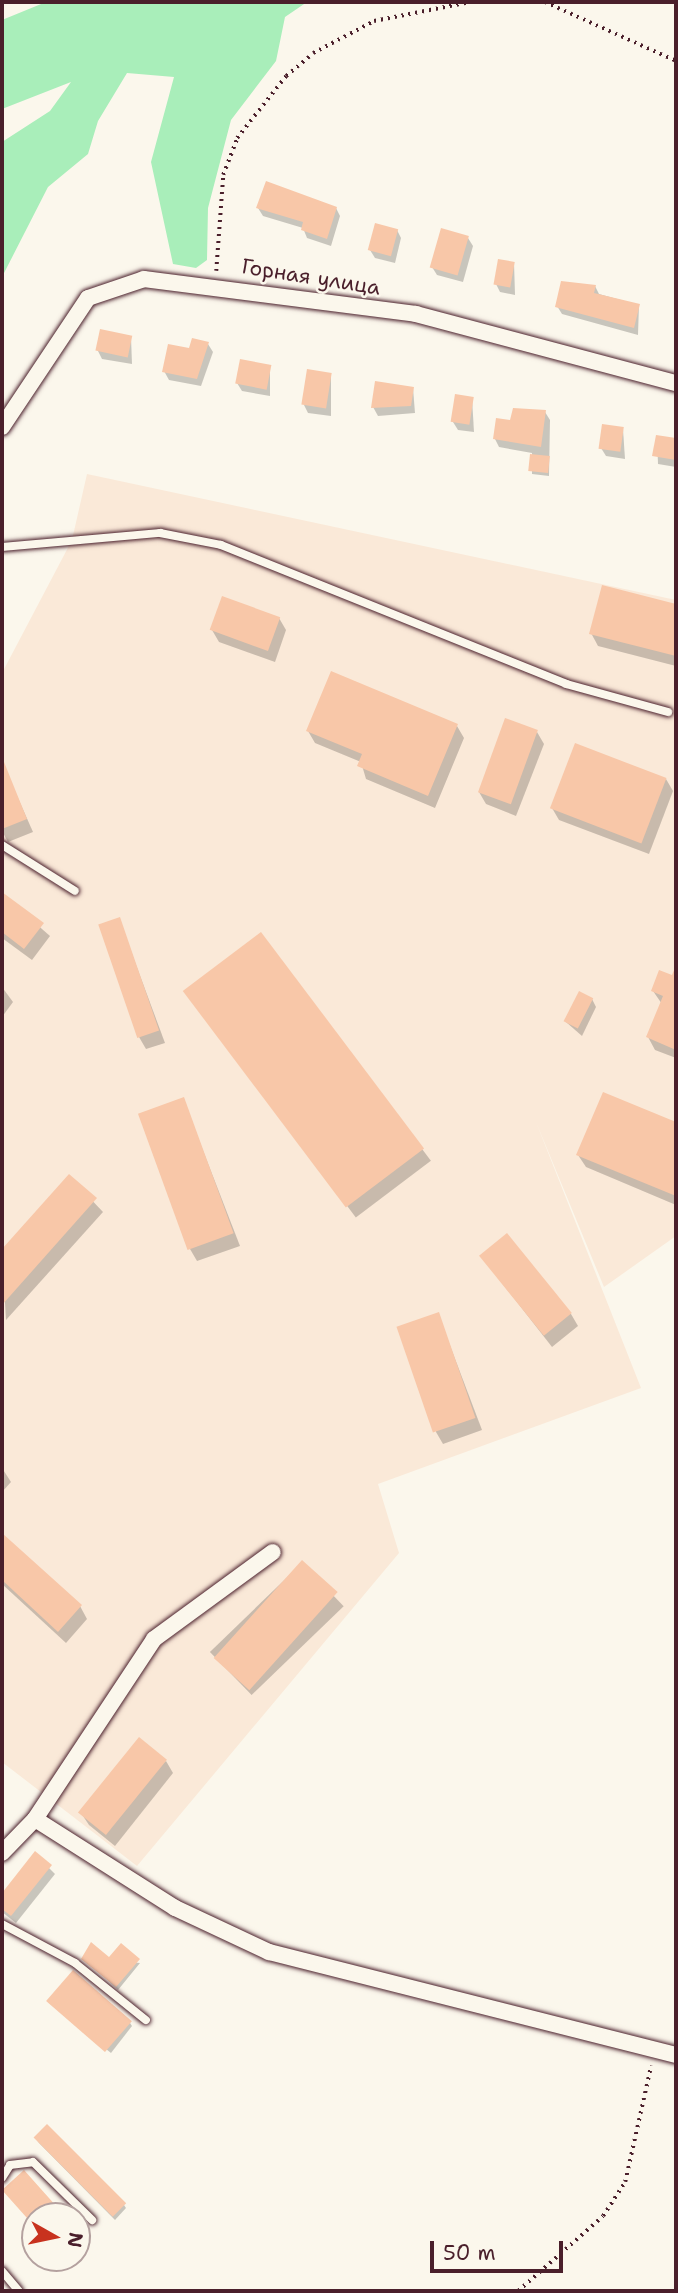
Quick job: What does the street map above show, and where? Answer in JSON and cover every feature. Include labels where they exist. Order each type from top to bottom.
[{"type":"street","name":"Горная улица","points":[[2,427],[88,298],[144,279],[216,284],[416,314],[676,383]]},
{"type":"street","points":[[2,1853],[35,1819],[154,1639],[273,1552]]},
{"type":"street","points":[[35,1819],[175,1908],[269,1952],[676,2055]]},
{"type":"lane","points":[[2,547],[160,533],[221,545],[566,684],[668,712]]},
{"type":"lane","points":[[2,845],[75,891]]},
{"type":"lane","points":[[2,1924],[75,1964],[146,2020]]},
{"type":"lane","points":[[2,2178],[10,2165],[33,2162],[92,2220]]},
{"type":"lane","points":[[2,2271],[19,2291]]},
{"type":"path","points":[[216,284],[223,175],[256,109],[313,53],[374,21],[470,2]]},
{"type":"path","points":[[545,2],[676,61]]},
{"type":"path","points":[[518,2291],[603,2216],[625,2182],[654,2050]]},
{"type":"shaded area","points":[[87,474],[676,600],[676,1236],[604,1287],[536,1122],[641,1388],[378,1484],[399,1553],[137,1866],[2,1762],[2,673],[72,540]]},
{"type":"green space","points":[[46,2],[307,2],[285,17],[276,61],[231,120],[208,208],[207,260],[196,268],[173,264],[151,162],[174,77],[127,73],[98,121],[88,154],[48,187],[2,277],[2,142],[50,111],[71,82],[2,109],[2,20]]},
{"type":"building","points":[[266,181],[337,207],[327,239],[301,230],[303,222],[256,208]]},
{"type":"building","points":[[375,223],[398,229],[391,256],[368,250]]},
{"type":"building","points":[[441,228],[469,236],[458,275],[430,267]]},
{"type":"building","points":[[498,259],[515,262],[510,288],[493,285]]},
{"type":"building","points":[[561,281],[596,285],[594,293],[640,304],[634,328],[555,307]]},
{"type":"building","points":[[100,329],[132,336],[128,357],[95,351]]},
{"type":"building","points":[[192,338],[209,342],[197,379],[162,372],[168,344],[189,348]]},
{"type":"building","points":[[240,359],[271,365],[267,390],[235,384]]},
{"type":"building","points":[[307,369],[332,373],[326,408],[301,405]]},
{"type":"building","points":[[375,381],[414,387],[411,406],[371,408]]},
{"type":"building","points":[[455,394],[474,397],[469,425],[451,422]]},
{"type":"building","points":[[513,408],[546,410],[541,447],[493,439],[496,418],[510,420]]},
{"type":"building","points":[[602,424],[624,427],[620,452],[599,449]]},
{"type":"building","points":[[656,435],[676,438],[676,460],[652,456]]},
{"type":"building","points":[[530,454],[550,456],[548,473],[528,471]]},
{"type":"building","points":[[602,585],[676,604],[676,656],[589,634]]},
{"type":"building","points":[[222,596],[280,617],[268,651],[210,630]]},
{"type":"building","points":[[331,671],[458,724],[428,796],[357,766],[362,754],[306,731]]},
{"type":"building","points":[[505,718],[538,730],[511,804],[478,792]]},
{"type":"building","points":[[575,743],[666,778],[641,843],[550,808]]},
{"type":"building","points":[[2,757],[27,819],[2,829]]},
{"type":"building","points":[[2,892],[44,923],[24,949],[2,932]]},
{"type":"building","points":[[120,917],[159,1030],[137,1038],[98,924]]},
{"type":"building","points":[[261,932],[424,1148],[346,1207],[183,991]]},
{"type":"building","points":[[676,965],[676,1050],[646,1037],[663,996],[651,991],[659,970],[672,975]]},
{"type":"building","points":[[579,991],[593,998],[578,1029],[564,1021]]},
{"type":"building","points":[[603,1092],[676,1122],[676,1196],[576,1155]]},
{"type":"building","points":[[184,1097],[234,1233],[188,1250],[138,1114]]},
{"type":"building","points":[[69,1174],[97,1198],[2,1305],[2,1249]]},
{"type":"building","points":[[507,1233],[572,1313],[544,1336],[479,1256]]},
{"type":"building","points":[[439,1312],[475,1418],[433,1433],[396,1327]]},
{"type":"building","points":[[2,1533],[82,1605],[58,1632],[2,1580]]},
{"type":"building","points":[[302,1560],[338,1592],[249,1690],[214,1658]]},
{"type":"building","points":[[139,1737],[167,1760],[106,1835],[78,1812]]},
{"type":"building","points":[[35,1851],[52,1865],[11,1916],[2,1909],[2,1893]]},
{"type":"building","points":[[91,1942],[109,1957],[121,1943],[140,1959],[116,1987],[81,1959]]},
{"type":"building","points":[[73,1970],[132,2021],[105,2052],[46,2001]]},
{"type":"building","points":[[47,2124],[126,2203],[113,2217],[34,2137]]},
{"type":"building","points":[[24,2170],[53,2202],[21,2202],[21,2211],[2,2190]]}]
